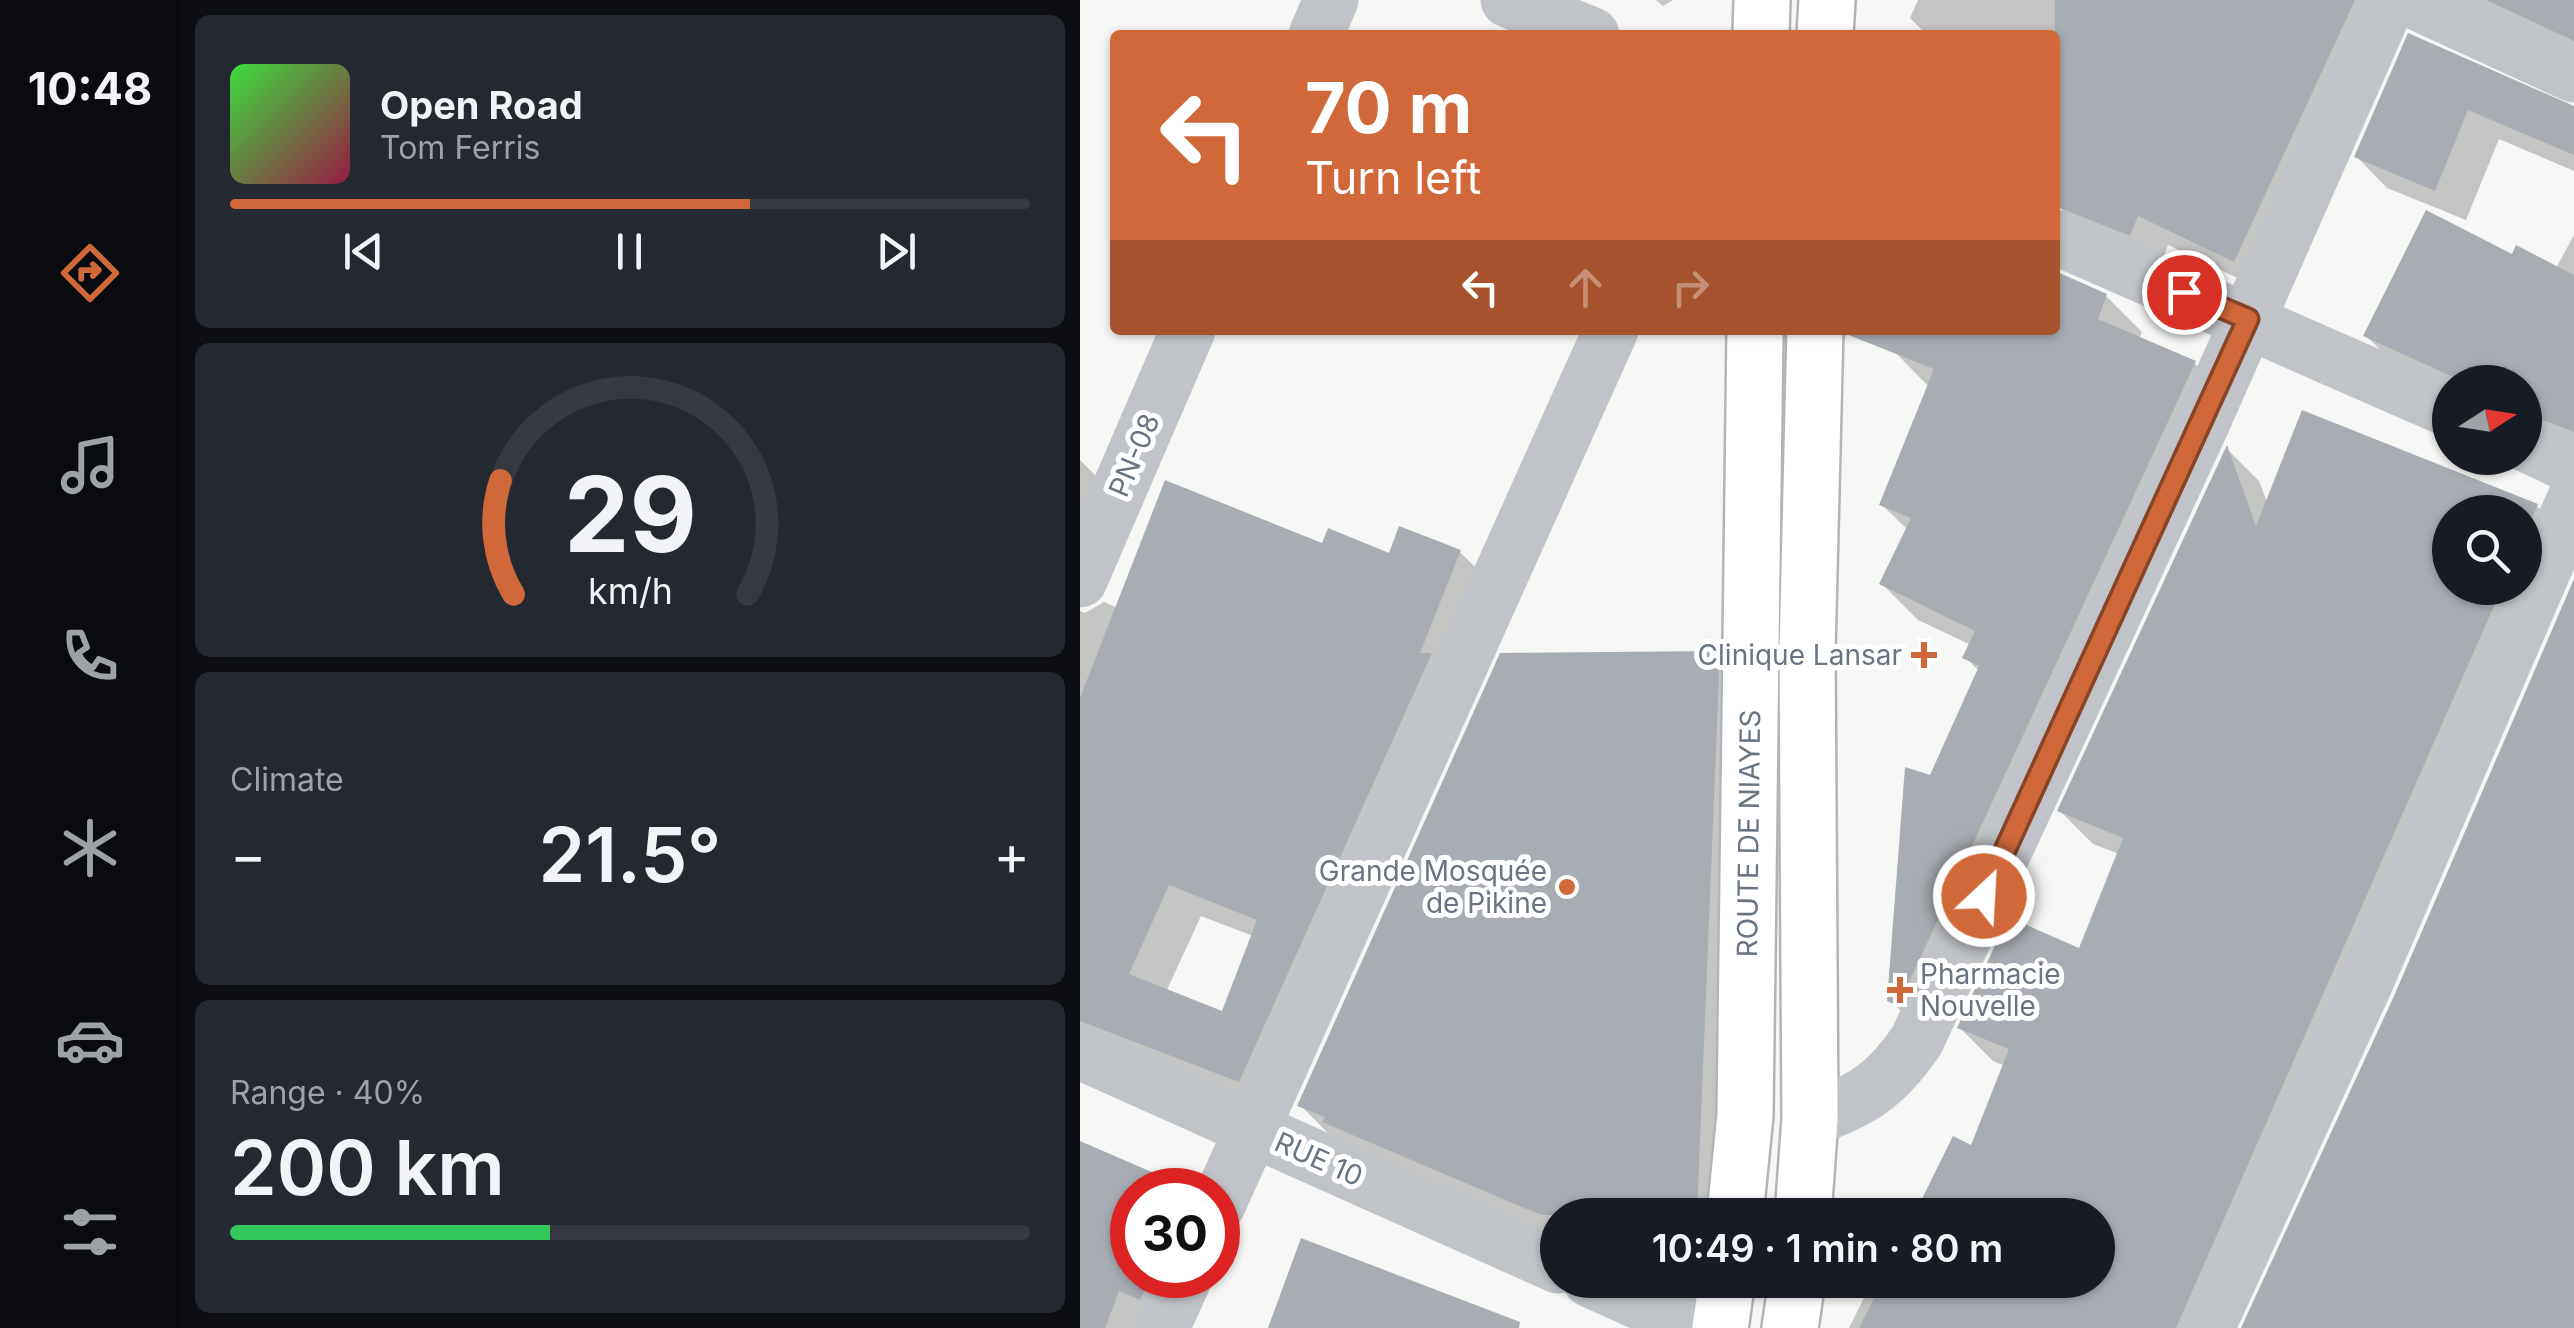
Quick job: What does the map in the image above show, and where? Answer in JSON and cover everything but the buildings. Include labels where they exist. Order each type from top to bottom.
[{"type":"main road","points":[[1762,0],[1762,30]]},
{"type":"main road","points":[[1826,30],[1827,0]]},
{"type":"main road","name":"ROUTE DE NIAYES","points":[[1737,1198],[1745,1115],[1754,335]]},
{"type":"main road","points":[[1804,1198],[1810,1119],[1807,652],[1815,335]]},
{"type":"main road","points":[[1720,1328],[1724,1298]]},
{"type":"main road","points":[[1790,1328],[1794,1298]]},
{"type":"street","points":[[1318,30],[1332,0]]},
{"type":"street","points":[[1508,0],[1580,30]]},
{"type":"street","points":[[1810,1119],[1856,1103],[1880,1085],[1917,1040],[2248,319],[2389,0]]},
{"type":"street","points":[[2410,0],[2574,75]]},
{"type":"street","points":[[2060,239],[2432,402]]},
{"type":"street","name":"PN-08","points":[[1080,580],[1186,335]]},
{"type":"street","points":[[1235,1168],[1609,335]]},
{"type":"street","points":[[2542,452],[2574,466]]},
{"type":"street","points":[[2207,1328],[2365,984],[2574,500]]},
{"type":"street","name":"RUE 10","points":[[1080,1052],[1540,1258]]},
{"type":"street","points":[[1162,1328],[1176,1298]]},
{"type":"street","points":[[1630,1298],[1697,1328]]},
{"type":"place","name":"Clinique Lansar","points":[[1924,655]]},
{"type":"place","name":"Grande Mosquée de Pikine","points":[[1567,887]]},
{"type":"place","name":"Pharmacie Nouvelle","points":[[1900,990]]},
{"type":"route","points":[[1984,896],[2248,319],[2184,292]]}]
